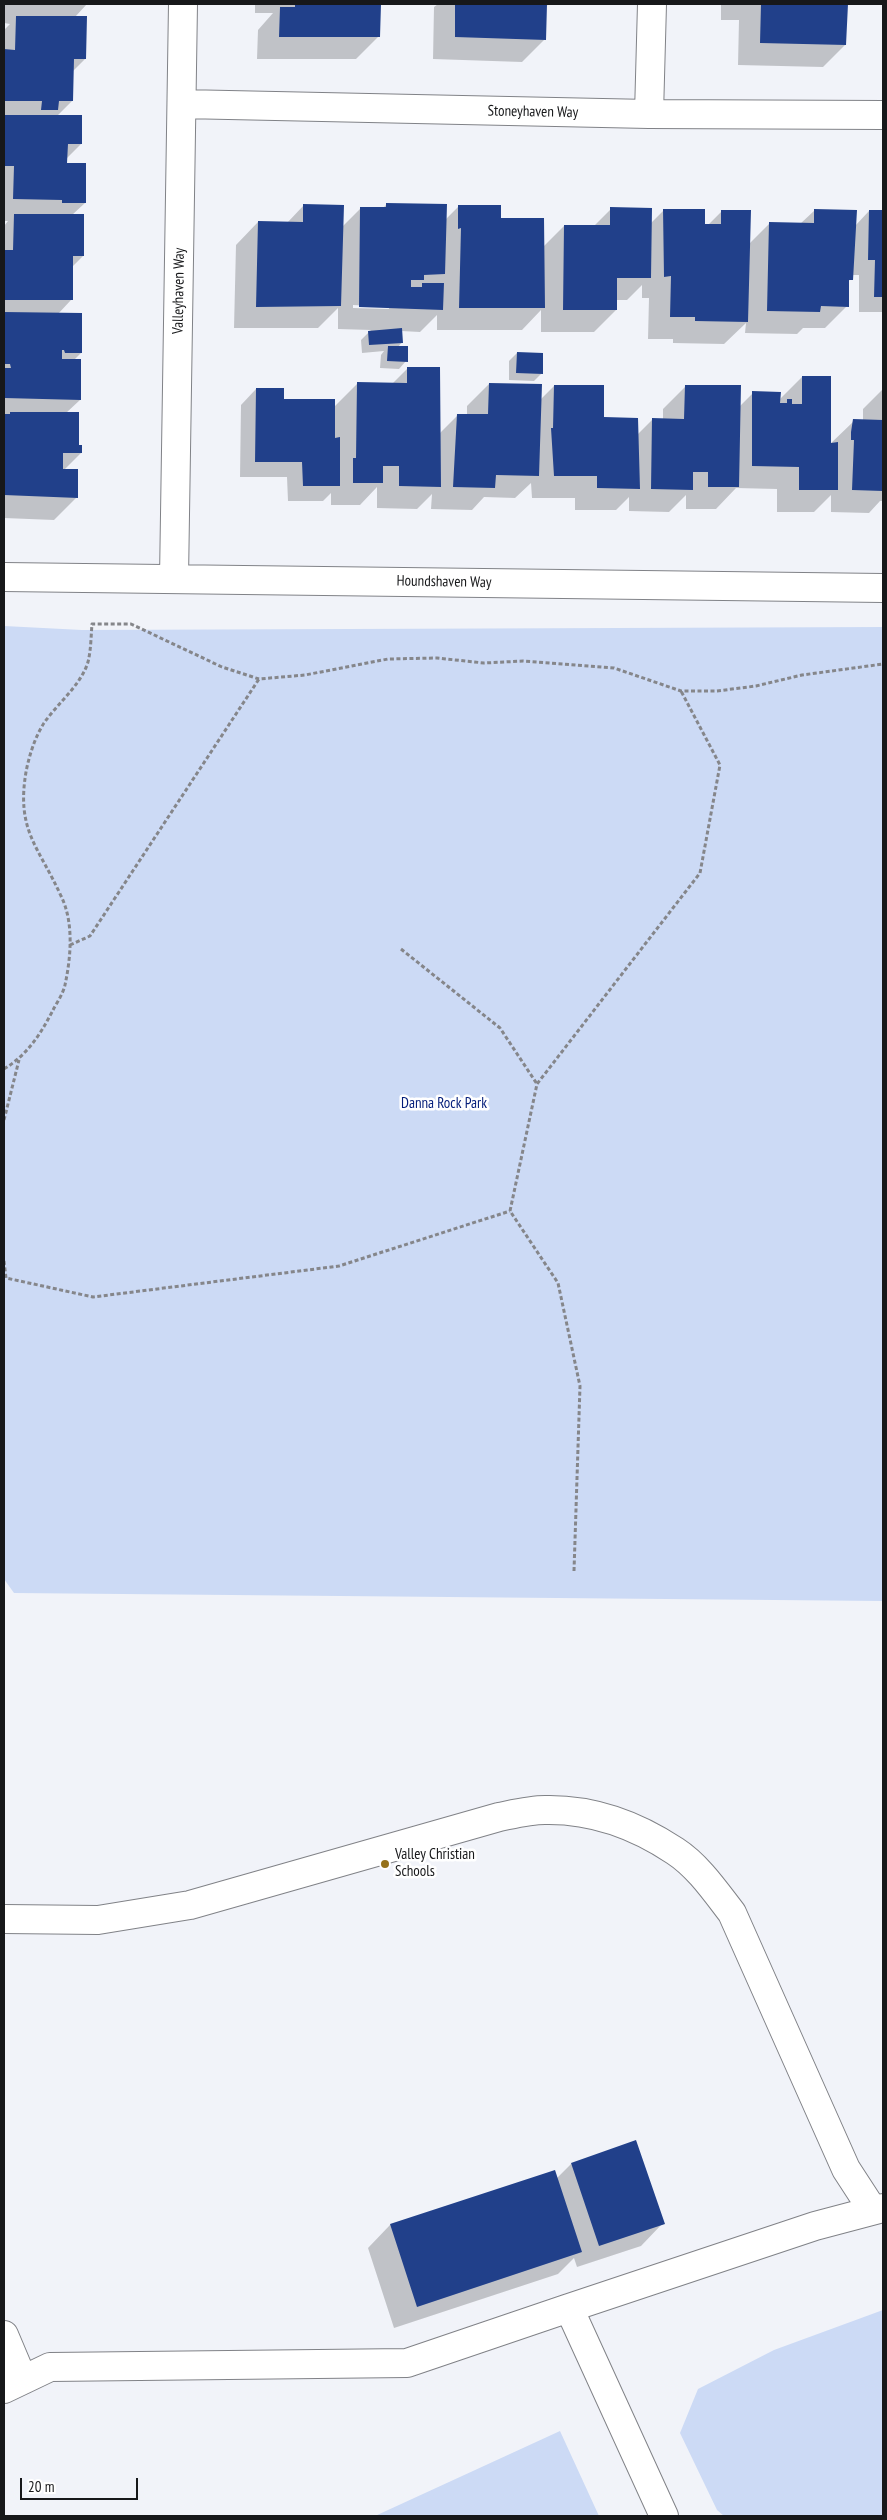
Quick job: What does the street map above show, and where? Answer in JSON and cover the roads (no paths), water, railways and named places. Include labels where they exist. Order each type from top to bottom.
[{"type":"street","name":"Valleyhaven Way","points":[[174,578],[182,4]]},
{"type":"street","points":[[649,114],[652,4]]},
{"type":"street","name":"Stoneyhaven Way","points":[[182,104],[649,114],[883,115]]},
{"type":"street","name":"Houndshaven Way","points":[[4,578],[174,578],[883,588]]},
{"type":"street","points":[[4,1919],[98,1920],[190,1904],[499,1817],[544,1810],[594,1813],[635,1829],[676,1852],[704,1878],[732,1913],[846,2169],[878,2209],[815,2226],[407,2363],[50,2367],[14,2385],[4,2335]]},
{"type":"street","points":[[569,2308],[664,2516]]},
{"type":"place","name":"Valley Christian Schools","points":[[385,1864]]},
{"type":"park label","name":"Danna Rock Park","points":[[444,1104]]}]
